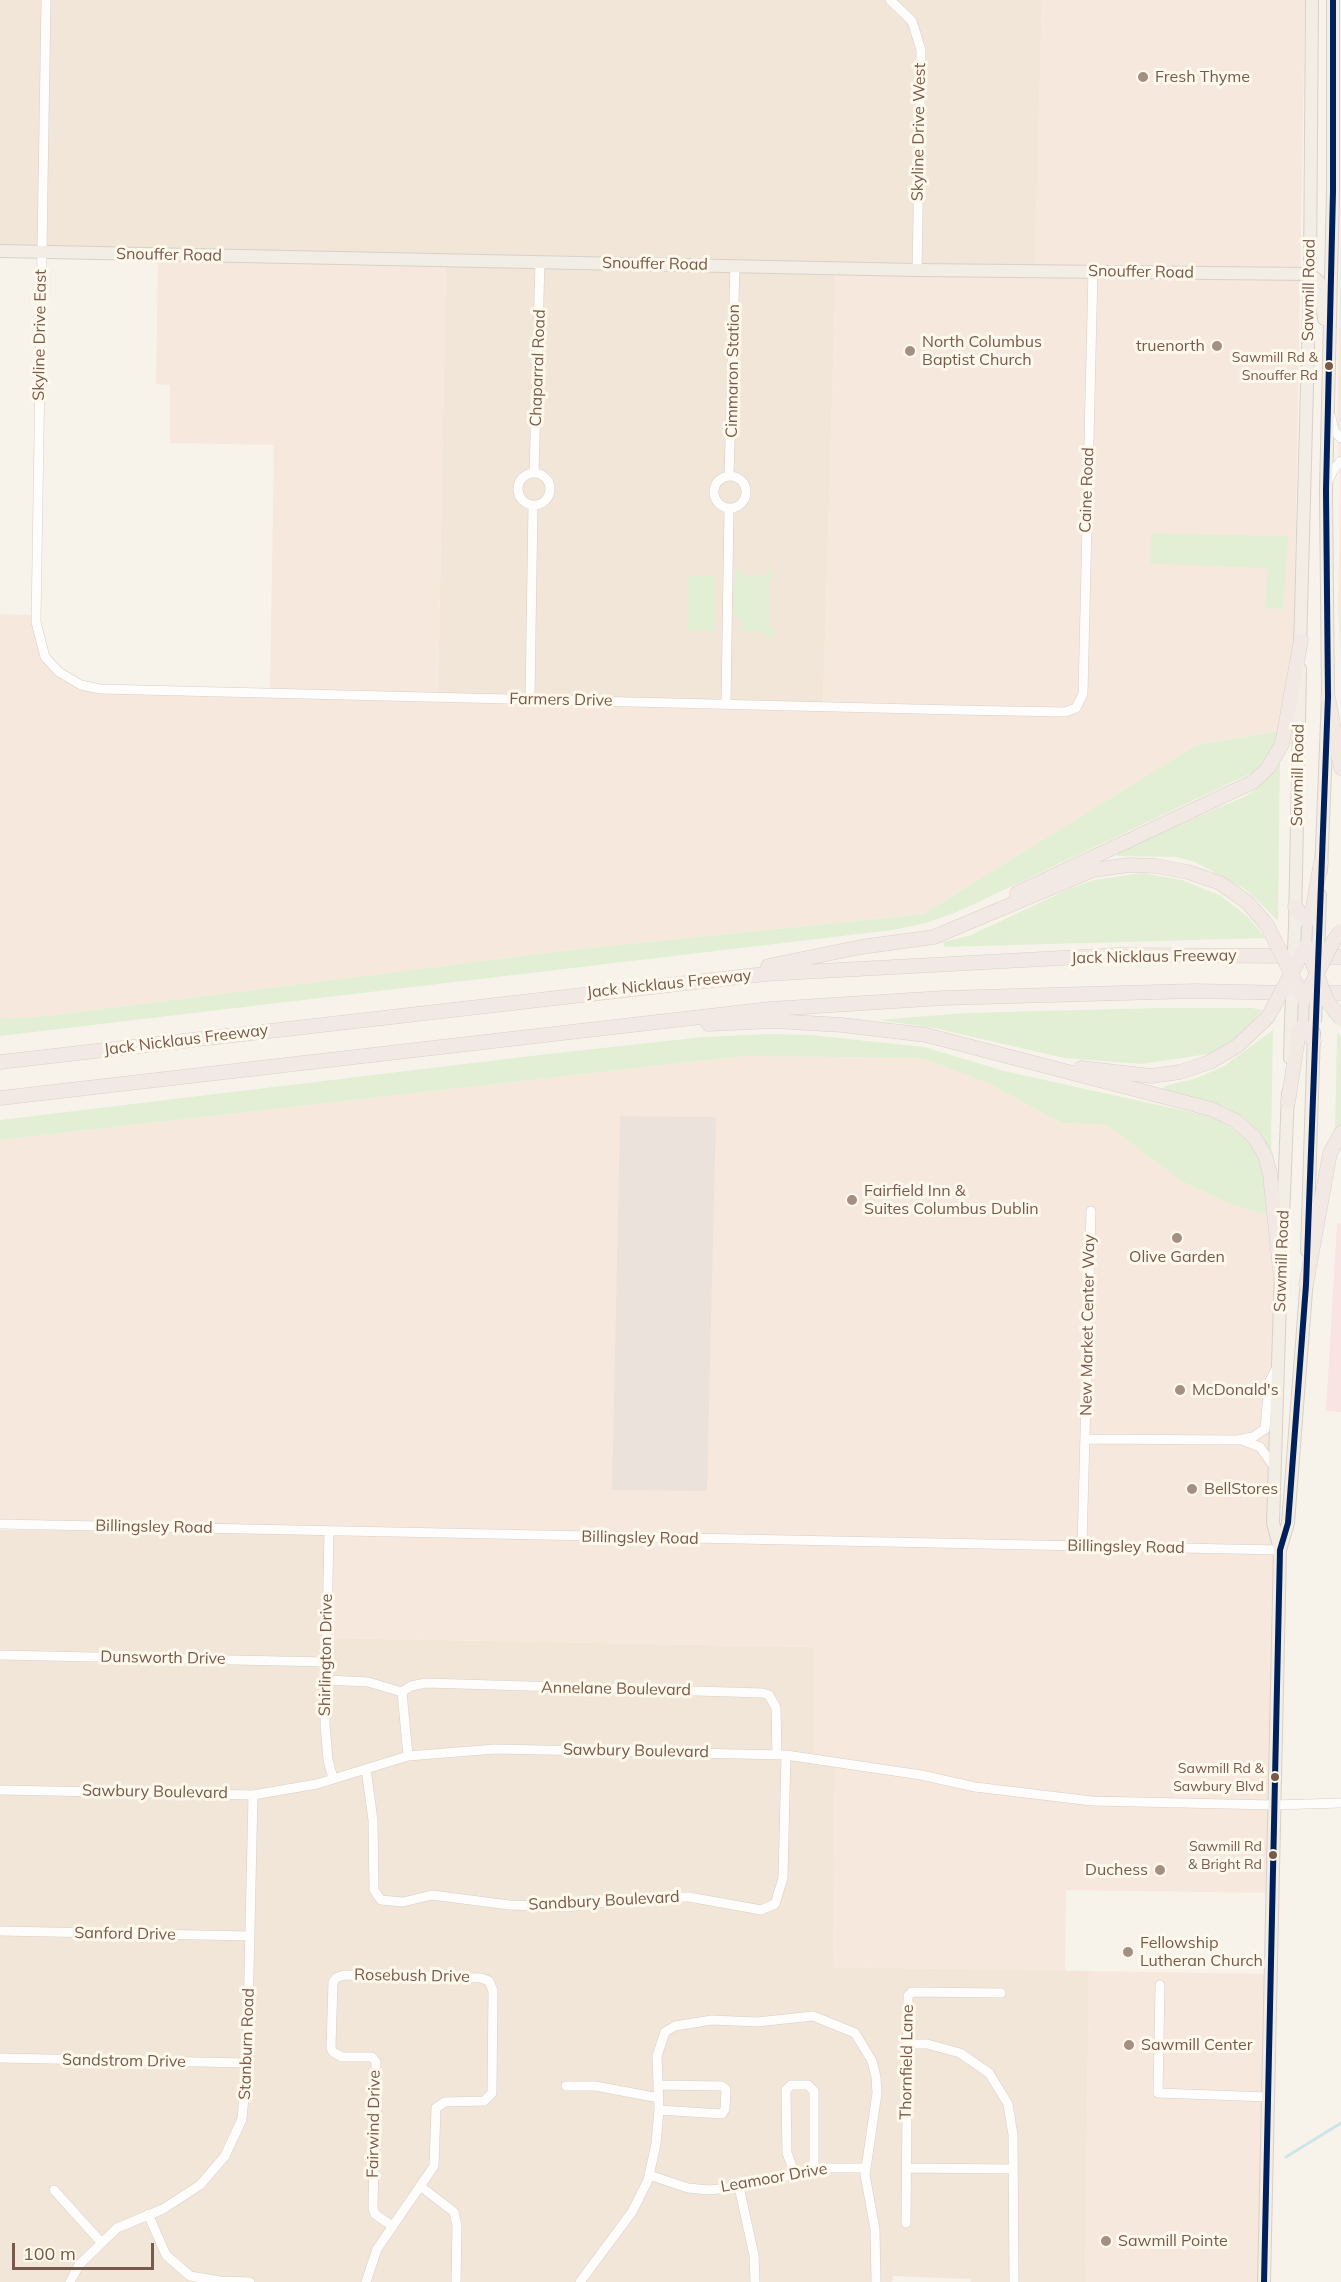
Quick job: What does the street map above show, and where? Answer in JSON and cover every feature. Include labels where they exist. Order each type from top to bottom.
[{"type":"highway","points":[[980,918],[1016,894],[1253,782],[1268,768],[1282,744],[1300,640]]},
{"type":"highway","points":[[1328,697],[1341,768]]},
{"type":"highway","points":[[1321,862],[1306,926],[1306,946],[1327,1001],[1341,1019]]},
{"type":"highway","points":[[704,980],[861,947],[934,938],[1093,870],[1129,865],[1156,866],[1188,872],[1220,883],[1247,902],[1267,926],[1304,999]]},
{"type":"highway","points":[[1295,907],[1306,926]]},
{"type":"highway","points":[[1288,1102],[1303,1022],[1304,999],[1341,931]]},
{"type":"highway","points":[[1011,1056],[1122,1075],[1150,1076],[1210,1062],[1237,1046],[1268,1017],[1306,946]]},
{"type":"highway","name":"Jack Nicklaus Freeway","points":[[0,1062],[704,980],[947,962],[1118,955],[1341,957]]},
{"type":"highway","points":[[0,1098],[770,1009],[943,998],[1195,991],[1341,993]]},
{"type":"highway","points":[[583,1029],[774,1021],[842,1024],[926,1035],[1211,1109],[1236,1121],[1254,1137],[1265,1155],[1270,1174],[1281,1279]]},
{"type":"highway","points":[[1303,1022],[1314,1041]]},
{"type":"highway","points":[[1306,1285],[1330,1153],[1341,1133]]},
{"type":"main road","name":"Sawmill Road","points":[[1295,907],[1310,274],[1312,0]]},
{"type":"main road","name":"Sawmill Road","points":[[1321,862],[1328,697],[1326,490],[1334,0]]},
{"type":"main road","name":"Snouffer Road","points":[[0,251],[917,270],[1310,274]]},
{"type":"main road","points":[[1310,274],[1319,282],[1321,290],[1329,365]]},
{"type":"main road","points":[[1303,1022],[1293,974],[1306,926]]},
{"type":"main road","points":[[1303,1022],[1316,975],[1306,926]]},
{"type":"main road","name":"Sawmill Road","points":[[1264,2282],[1280,1550],[1288,1523],[1306,1285],[1314,1041]]},
{"type":"main road","name":"Sawmill Road","points":[[1280,1550],[1273,1523],[1288,1102]]},
{"type":"street","name":"Skyline Drive East","points":[[46,0],[36,622],[40,645],[52,665]]},
{"type":"street","name":"Skyline Drive West","points":[[892,1],[912,21],[921,50],[917,270]]},
{"type":"street","name":"Chaparral Road","points":[[534,473],[540,262]]},
{"type":"street","name":"Cimmaron Station","points":[[729,476],[735,266]]},
{"type":"street","name":"Caine Road","points":[[1076,708],[1083,694],[1093,271]]},
{"type":"street","points":[[1328,399],[1333,429],[1341,438]]},
{"type":"street","points":[[1326,490],[1331,474],[1341,461]]},
{"type":"street","points":[[534,473],[546,478],[550,491],[545,501],[533,505],[521,498],[518,489],[521,480],[534,473]]},
{"type":"street","points":[[729,476],[741,481],[746,494],[740,504],[729,508],[716,501],[714,492],[720,479],[729,476]]},
{"type":"street","points":[[530,699],[533,505]]},
{"type":"street","points":[[726,704],[729,508]]},
{"type":"street","name":"Farmers Drive","points":[[52,665],[68,678],[100,688],[1048,712],[1065,712],[1076,708]]},
{"type":"street","name":"New Market Center Way","points":[[1082,1546],[1090,1211]]},
{"type":"street","points":[[1242,1440],[1265,1429],[1269,1383],[1279,1365]]},
{"type":"street","name":"New Market Center Way","points":[[1085,1439],[1242,1440]]},
{"type":"street","points":[[1242,1440],[1260,1447],[1275,1468]]},
{"type":"street","name":"Billingsley Road","points":[[0,1524],[1280,1550]]},
{"type":"street","name":"Shirlington Drive","points":[[329,1531],[325,1724],[328,1760],[333,1778]]},
{"type":"street","name":"Dunsworth Drive","points":[[0,1655],[327,1662]]},
{"type":"street","points":[[326,1680],[368,1682],[402,1692],[408,1756]]},
{"type":"street","name":"Annelane Boulevard","points":[[402,1692],[411,1686],[426,1683],[763,1693],[769,1695],[776,1708],[781,1755]]},
{"type":"street","name":"Sawbury Boulevard","points":[[0,1790],[254,1795],[293,1789],[408,1756],[495,1749],[781,1755],[921,1775],[975,1787],[1076,1800],[1273,1805],[1341,1803]]},
{"type":"street","name":"Sandbury Boulevard","points":[[366,1769],[373,1821],[374,1890],[381,1900],[403,1902],[432,1894],[509,1905],[568,1906],[640,1897],[689,1897],[760,1910],[775,1904],[783,1878],[781,1755]]},
{"type":"street","name":"Stanburn Road","points":[[70,2282],[79,2265],[100,2241],[117,2228],[164,2209],[200,2185],[225,2156],[244,2112],[254,1795]]},
{"type":"street","name":"Sanford Drive","points":[[0,1931],[250,1936]]},
{"type":"street","name":"Rosebush Drive","points":[[336,1978],[344,1975],[481,1978],[489,1981],[493,1991],[492,2093],[484,2101],[445,2102],[436,2108],[434,2166],[420,2186]]},
{"type":"street","name":"Fairwind Drive","points":[[336,1978],[332,1986],[331,2048],[337,2055],[372,2057],[376,2062],[373,2208],[375,2214],[392,2226]]},
{"type":"street","points":[[1160,1985],[1158,2093],[1268,2097]]},
{"type":"street","name":"Thornfield Lane","points":[[906,2223],[908,1996],[912,1992],[1001,1993]]},
{"type":"street","points":[[580,2282],[632,2212],[649,2175],[659,2110],[657,2056],[665,2032],[675,2026],[712,2020],[757,2022],[813,2016],[855,2033],[872,2061],[877,2093],[865,2168],[875,2229],[876,2282]]},
{"type":"street","points":[[907,2044],[927,2044],[960,2053],[989,2073],[1008,2104],[1013,2135],[1014,2282]]},
{"type":"street","name":"Sandstrom Drive","points":[[0,2058],[247,2063]]},
{"type":"street","points":[[659,2085],[722,2086],[726,2089],[725,2109],[722,2114],[659,2110]]},
{"type":"street","points":[[794,2172],[787,2153],[786,2090],[791,2085],[808,2085],[814,2091],[814,2169]]},
{"type":"street","points":[[566,2086],[595,2086],[658,2098]]},
{"type":"street","name":"Leamoor Drive","points":[[649,2175],[688,2188],[739,2187],[794,2172],[814,2169],[865,2168]]},
{"type":"street","points":[[906,2168],[1013,2169]]},
{"type":"street","points":[[366,2282],[377,2249],[420,2186],[454,2212],[457,2226],[456,2282]]},
{"type":"street","points":[[739,2187],[754,2254],[755,2282]]},
{"type":"street","points":[[54,2190],[100,2241]]},
{"type":"street","points":[[148,2214],[166,2255],[190,2276],[250,2282]]},
{"type":"street","points":[[371,2272],[376,2282]]},
{"type":"shaded area","points":[[0,0],[1042,0],[1035,268],[836,265],[823,705],[438,696],[446,257],[0,250]]},
{"type":"shaded area","points":[[1042,0],[1305,0],[1294,638],[1279,731],[1196,745],[923,914],[570,950],[37,1017],[0,1018],[0,614],[34,615],[39,649],[72,684],[270,690],[274,445],[170,443],[170,385],[156,384],[158,252],[446,257],[438,696],[823,705],[836,264],[1034,268]]},
{"type":"shaded area","points":[[1341,224],[1341,666],[1338,612],[1340,481],[1337,419]]},
{"type":"shaded area","points":[[744,1056],[921,1058],[988,1083],[1061,1123],[1106,1125],[1183,1182],[1230,1204],[1269,1216],[1281,1279],[1273,1523],[1280,1550],[1272,1893],[1066,1890],[1065,1971],[833,1967],[835,1763],[814,1759],[814,1647],[327,1638],[329,1532],[0,1524],[0,1140]]},
{"type":"shaded area","points":[[620,1116],[716,1117],[707,1491],[612,1490]]},
{"type":"shaded area","points":[[1341,1223],[1341,1412],[1326,1411],[1337,1224]]},
{"type":"shaded area","points":[[0,1530],[329,1531],[327,1638],[814,1647],[814,1759],[835,1762],[833,1967],[1089,1971],[1085,2282],[971,2282],[970,2279],[893,2276],[892,2282],[0,2282]]},
{"type":"shaded area","points":[[1089,1971],[1270,1974],[1264,2282],[1085,2282]]},
{"type":"green space","points":[[1151,533],[1288,536],[1283,609],[1265,608],[1268,568],[1150,564]]},
{"type":"green space","points":[[735,569],[742,570],[743,576],[766,576],[769,569],[777,576],[769,580],[769,627],[777,629],[769,640],[765,639],[764,631],[741,632],[741,619],[733,614]]},
{"type":"green space","points":[[688,575],[715,576],[715,631],[687,630]]},
{"type":"green space","points":[[1279,731],[1268,759],[1252,773],[957,912],[926,923],[893,930],[0,1036],[0,1018],[37,1017],[570,950],[923,914],[1196,745]]},
{"type":"green space","points":[[1280,758],[1278,921],[1248,891],[1195,862],[1176,857],[1117,856],[1117,853],[1155,835],[1246,796],[1256,789]]},
{"type":"green space","points":[[1142,873],[1182,880],[1221,896],[1247,916],[1266,938],[944,947],[943,942],[971,935],[1071,888],[1094,880]]},
{"type":"green space","points":[[1157,1008],[1263,1010],[1236,1039],[1209,1054],[1141,1064],[1064,1058],[934,1028],[878,1020],[965,1013]]},
{"type":"green space","points":[[1273,1030],[1271,1152],[1258,1132],[1242,1116],[1225,1107],[1162,1090],[1165,1086],[1197,1078],[1224,1066]]},
{"type":"green space","points":[[1337,1033],[1341,1036],[1341,1125],[1335,1133]]},
{"type":"green space","points":[[810,1035],[924,1047],[1004,1071],[1208,1116],[1234,1129],[1252,1145],[1264,1166],[1269,1216],[1230,1204],[1183,1182],[1106,1125],[1061,1123],[988,1083],[921,1058],[744,1056],[0,1140],[0,1120],[539,1055],[702,1037]]},
{"type":"waterway","points":[[1286,2157],[1341,2123]]},
{"type":"transit line","points":[[1264,2282],[1280,1550],[1288,1523],[1306,1285],[1328,697],[1326,490],[1333,192],[1333,0]]},
{"type":"place","name":"Fresh Thyme","points":[[1143,77]]},
{"type":"place","name":"truenorth","points":[[1217,346]]},
{"type":"place","name":"North Columbus Baptist Church","points":[[910,351]]},
{"type":"place","name":"Sawmill Rd & Snouffer Rd","points":[[1329,366]]},
{"type":"place","name":"Fairfield Inn & Suites Columbus Dublin","points":[[852,1200]]},
{"type":"place","name":"Olive Garden","points":[[1177,1238]]},
{"type":"place","name":"McDonald's","points":[[1180,1390]]},
{"type":"place","name":"BellStores","points":[[1192,1489]]},
{"type":"place","name":"Sawmill Rd & Sawbury Blvd","points":[[1275,1777]]},
{"type":"place","name":"Sawmill Rd & Bright Rd","points":[[1273,1855]]},
{"type":"place","name":"Duchess","points":[[1160,1870]]},
{"type":"place","name":"Fellowship Lutheran Church","points":[[1128,1952]]},
{"type":"place","name":"Sawmill Center","points":[[1129,2045]]},
{"type":"place","name":"Sawmill Pointe","points":[[1106,2241]]}]
